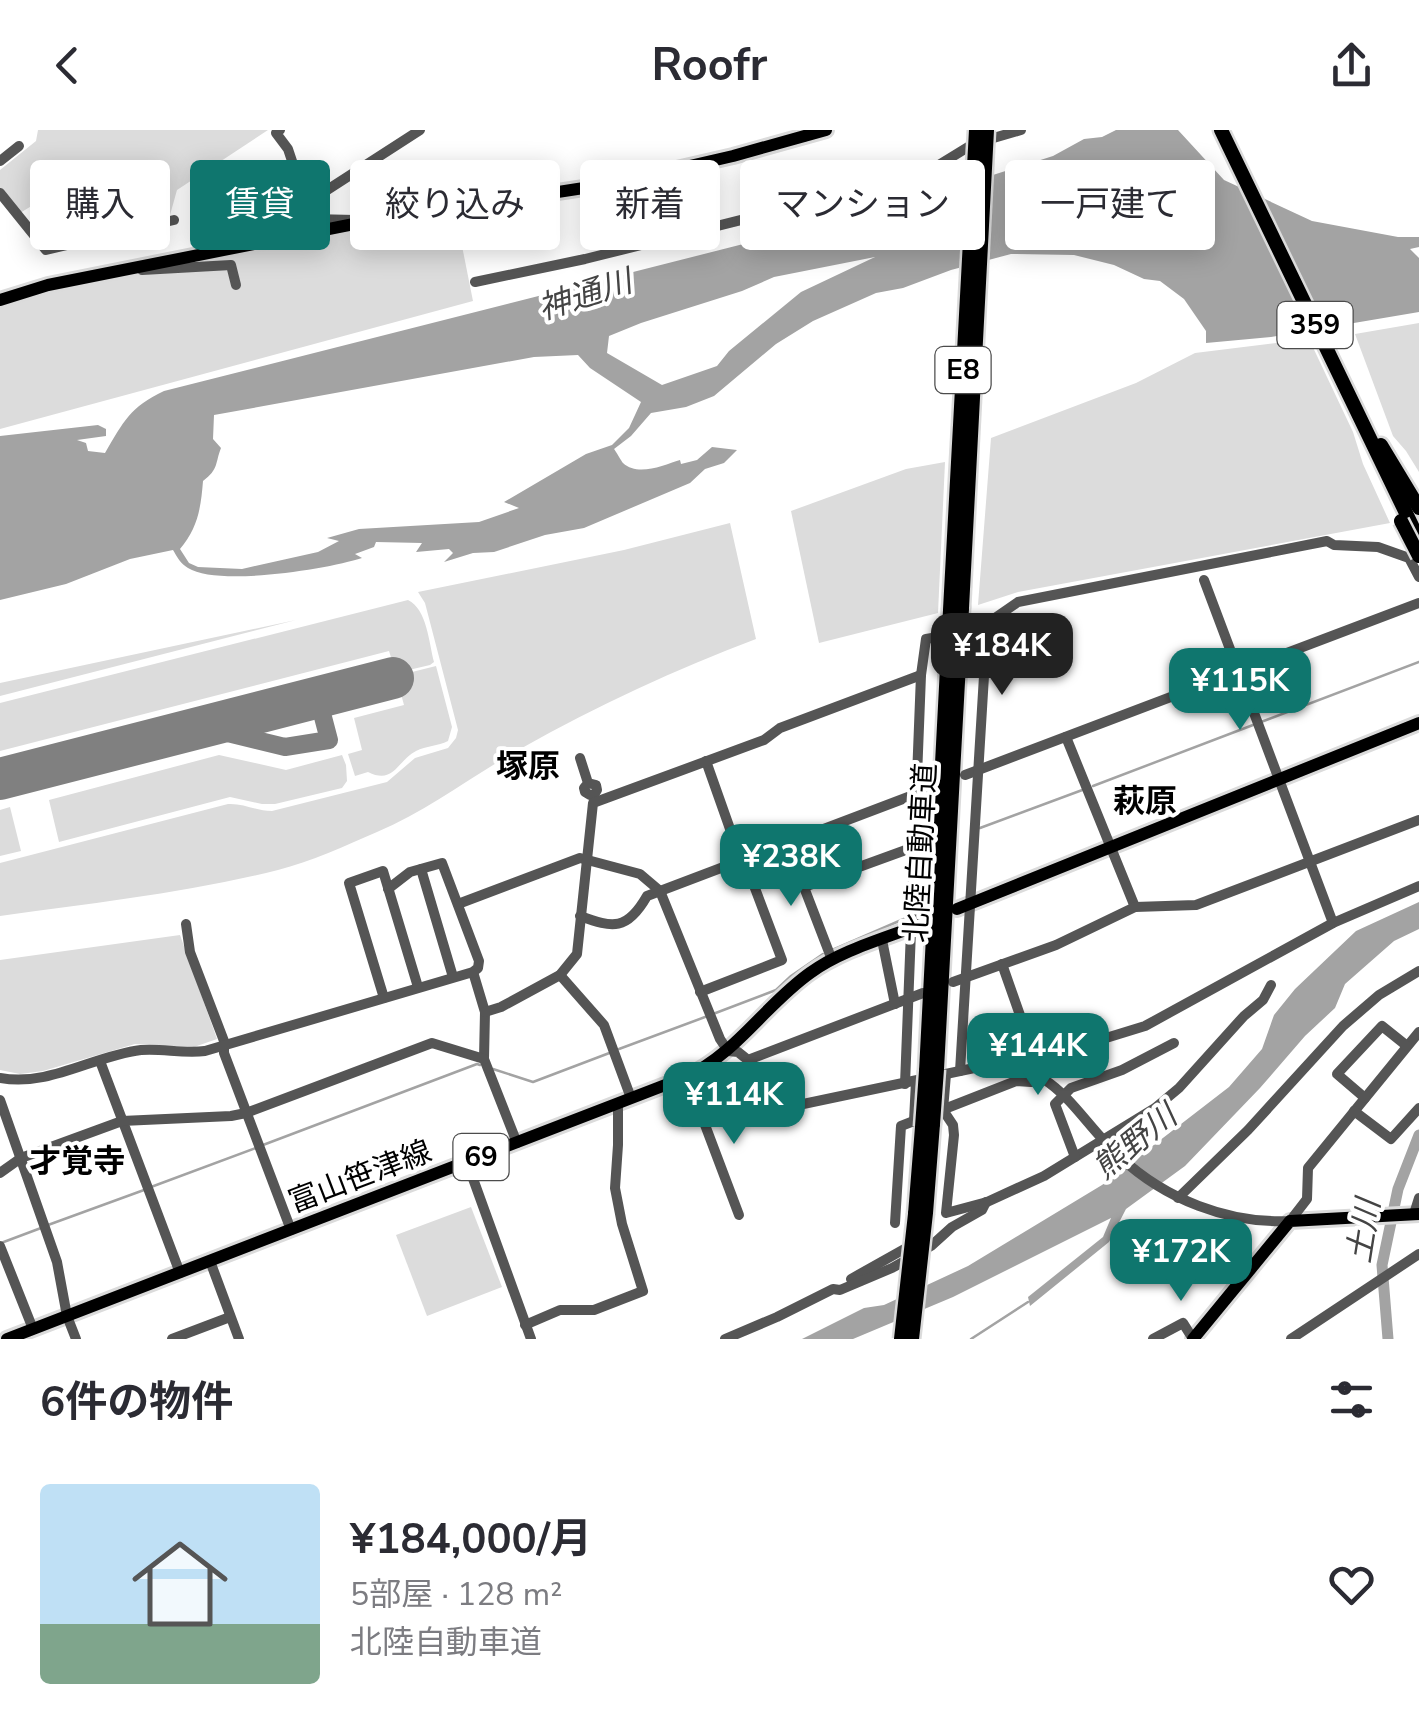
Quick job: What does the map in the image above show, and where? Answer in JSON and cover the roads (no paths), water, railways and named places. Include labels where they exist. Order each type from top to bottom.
[{"type":"highway","name":"北陸自動車道","points":[[956,608],[976,130]]},
{"type":"highway","name":"北陸自動車道","points":[[912,1339],[987,130]]},
{"type":"highway","name":"359","points":[[1222,130],[1419,522]]},
{"type":"highway","name":"359","points":[[1231,130],[1419,540]]},
{"type":"highway","points":[[1375,441],[1419,508]]},
{"type":"highway","points":[[1375,441],[1370,453],[1419,556]]},
{"type":"highway","name":"北陸自動車道","points":[[901,1339],[920,1214]]},
{"type":"main road","points":[[560,192],[616,184],[826,130]]},
{"type":"main road","points":[[0,300],[48,285],[217,250]]},
{"type":"main road","points":[[963,907],[1419,723]]},
{"type":"main road","name":"富山笹津線","points":[[7,1339],[624,1101],[690,1082],[812,972],[918,925]]},
{"type":"main road","points":[[1193,1339],[1290,1221],[1414,1214]]},
{"type":"street","points":[[280,130],[276,133],[292,160]]},
{"type":"street","points":[[330,189],[420,130]]},
{"type":"street","points":[[475,282],[866,192],[929,171],[972,144],[1021,130]]},
{"type":"street","points":[[0,161],[18,146]]},
{"type":"street","points":[[0,193],[46,250],[174,220]]},
{"type":"street","points":[[130,268],[146,271],[231,266],[236,285]]},
{"type":"street","points":[[960,1071],[966,978],[963,907],[984,676],[984,645],[975,630],[1018,602],[1328,541],[1334,545],[1378,547],[1409,558],[1419,577]]},
{"type":"street","points":[[1204,580],[1333,924]]},
{"type":"street","points":[[965,775],[1419,603]]},
{"type":"street","points":[[938,638],[926,639],[921,676],[921,791],[914,847],[918,925],[908,1000],[926,1076],[953,1126],[946,1213],[987,1202],[1044,1176],[1155,1108],[1263,1000],[1271,985]]},
{"type":"street","points":[[594,798],[764,740],[780,728],[921,676]]},
{"type":"street","points":[[1066,737],[1135,908]]},
{"type":"street","points":[[485,1012],[560,974],[577,954],[597,792],[596,785],[588,783],[580,758]]},
{"type":"street","points":[[700,992],[782,960],[706,761]]},
{"type":"street","points":[[580,916],[610,927],[619,925],[640,908],[647,896],[921,791]]},
{"type":"street","points":[[953,982],[1056,945],[1135,908],[1196,905],[1419,820]]},
{"type":"street","points":[[787,843],[832,960]]},
{"type":"street","points":[[804,887],[914,847]]},
{"type":"street","points":[[458,904],[580,858],[640,874],[660,891],[720,1039],[728,1051],[738,1052],[748,1060],[923,993]]},
{"type":"street","points":[[0,1078],[32,1080],[140,1050],[190,1053],[224,1046],[478,968],[480,961],[442,863],[410,872],[388,889]]},
{"type":"street","points":[[421,869],[453,977]]},
{"type":"street","points":[[384,998],[349,884],[383,872],[418,987]]},
{"type":"street","points":[[690,1082],[702,1092],[750,1104],[789,1108],[926,1076],[1006,1065],[1093,1042],[1145,1026],[1333,924],[1419,886]]},
{"type":"street","points":[[186,924],[190,952],[224,1041],[224,1053],[291,1230]]},
{"type":"street","points":[[882,940],[896,1004]]},
{"type":"street","points":[[1002,964],[1034,1055]]},
{"type":"street","points":[[1176,1197],[1248,1130],[1342,1026],[1379,995],[1419,971]]},
{"type":"street","points":[[473,972],[485,1012],[484,1059],[517,1143]]},
{"type":"street","points":[[525,1324],[560,1310],[594,1310],[643,1291],[614,1188],[624,1101],[604,1025],[560,974]]},
{"type":"street","points":[[1365,1098],[1337,1074],[1382,1026],[1407,1046]]},
{"type":"street","points":[[1006,1065],[1040,1076],[1065,1095],[1135,1170],[1176,1197],[1241,1217],[1290,1221],[1306,1198],[1308,1168],[1419,1032]]},
{"type":"street","points":[[0,1173],[21,1158],[122,1121],[246,1113],[432,1043],[484,1059]]},
{"type":"street","points":[[1075,1157],[1055,1104],[1071,1088],[1122,1070],[1174,1043]]},
{"type":"street","points":[[100,1061],[180,1273]]},
{"type":"street","points":[[894,1223],[901,1126],[923,1124],[943,1110],[1016,1081],[1031,1082],[1040,1076]]},
{"type":"street","points":[[690,1082],[739,1215]]},
{"type":"street","points":[[0,1100],[57,1262],[76,1339]]},
{"type":"street","points":[[1354,1111],[1391,1138],[1419,1108]]},
{"type":"street","points":[[467,1162],[531,1339]]},
{"type":"street","points":[[1414,1214],[1419,1198]]},
{"type":"street","points":[[725,1339],[833,1289],[840,1290],[892,1268],[931,1246],[952,1227],[982,1210],[987,1202]]},
{"type":"street","points":[[942,1218],[964,1214],[968,1207]]},
{"type":"street","points":[[0,1246],[33,1329]]},
{"type":"street","points":[[1291,1339],[1419,1254]]},
{"type":"street","points":[[210,1261],[239,1339]]},
{"type":"street","points":[[172,1339],[230,1316]]},
{"type":"street","points":[[1154,1339],[1183,1324],[1193,1339]]},
{"type":"water","points":[[1116,130],[1178,130],[1206,160],[1040,160],[1084,139]]},
{"type":"water","name":"神通川","points":[[1215,170],[1224,180],[1312,221],[1398,237],[1419,237],[1419,247],[1410,249],[1419,258],[1419,312],[1271,337],[1206,343],[1206,331],[1184,299],[1160,281],[1074,255],[1011,254],[876,293],[813,321],[776,344],[714,396],[686,407],[651,413],[614,449],[629,467],[651,469],[680,460],[681,464],[697,460],[712,447],[737,450],[724,463],[705,469],[690,483],[584,528],[444,562],[453,553],[449,549],[416,552],[422,543],[376,542],[374,547],[355,554],[362,558],[300,571],[247,576],[203,573],[186,566],[173,550],[130,559],[66,584],[0,600],[0,436],[98,425],[106,429],[106,436],[77,440],[86,443],[88,451],[105,453],[129,416],[164,391],[740,245],[740,250],[985,250],[985,178],[1005,171],[1005,250],[1215,250]],"holes":[[[875,257],[801,292],[729,351],[717,366],[662,385],[607,353],[609,336],[641,323],[774,277]],[[578,355],[590,368],[641,402],[629,428],[612,445],[586,454],[504,502],[519,508],[479,522],[359,529],[327,538],[339,541],[318,552],[242,569],[198,567],[189,563],[180,549],[195,525],[203,481],[214,469],[221,448],[213,439],[214,415],[534,357]]]},
{"type":"water","points":[[1419,902],[1419,929],[1394,941],[1345,984],[1335,1008],[1185,1166],[1126,1209],[1109,1242],[1030,1306],[1028,1297],[1103,1237],[1111,1218],[953,1297],[853,1339],[802,1339],[864,1308],[884,1305],[968,1266],[1102,1185],[1229,1087],[1262,1049],[1274,1015],[1295,989],[1356,931]]},
{"type":"waterway","points":[[1261,722],[1419,662]]},
{"type":"waterway","points":[[1093,786],[1253,725]]},
{"type":"waterway","points":[[980,828],[1085,789]]},
{"type":"waterway","points":[[830,951],[906,918],[907,914]]},
{"type":"waterway","points":[[713,1014],[776,990],[823,954]]},
{"type":"waterway","points":[[619,1049],[705,1017]]},
{"type":"waterway","points":[[493,1069],[533,1082],[612,1052]]},
{"type":"waterway","points":[[263,1145],[480,1065]]},
{"type":"waterway","name":"土川","points":[[1388,1339],[1382,1265],[1398,1189],[1419,1135]]},
{"type":"waterway","points":[[151,1187],[256,1148]]},
{"type":"waterway","points":[[48,1225],[144,1190]]},
{"type":"waterway","points":[[1,1243],[41,1228]]},
{"type":"waterway","points":[[971,1339],[1028,1302]]},
{"type":"district","name":"塚原","points":[[528,766]]},
{"type":"district","name":"萩原","points":[[1145,801]]},
{"type":"district","name":"才覚寺","points":[[77,1161]]},
{"type":"water label","name":"熊野川","points":[[1135,1142]]}]
